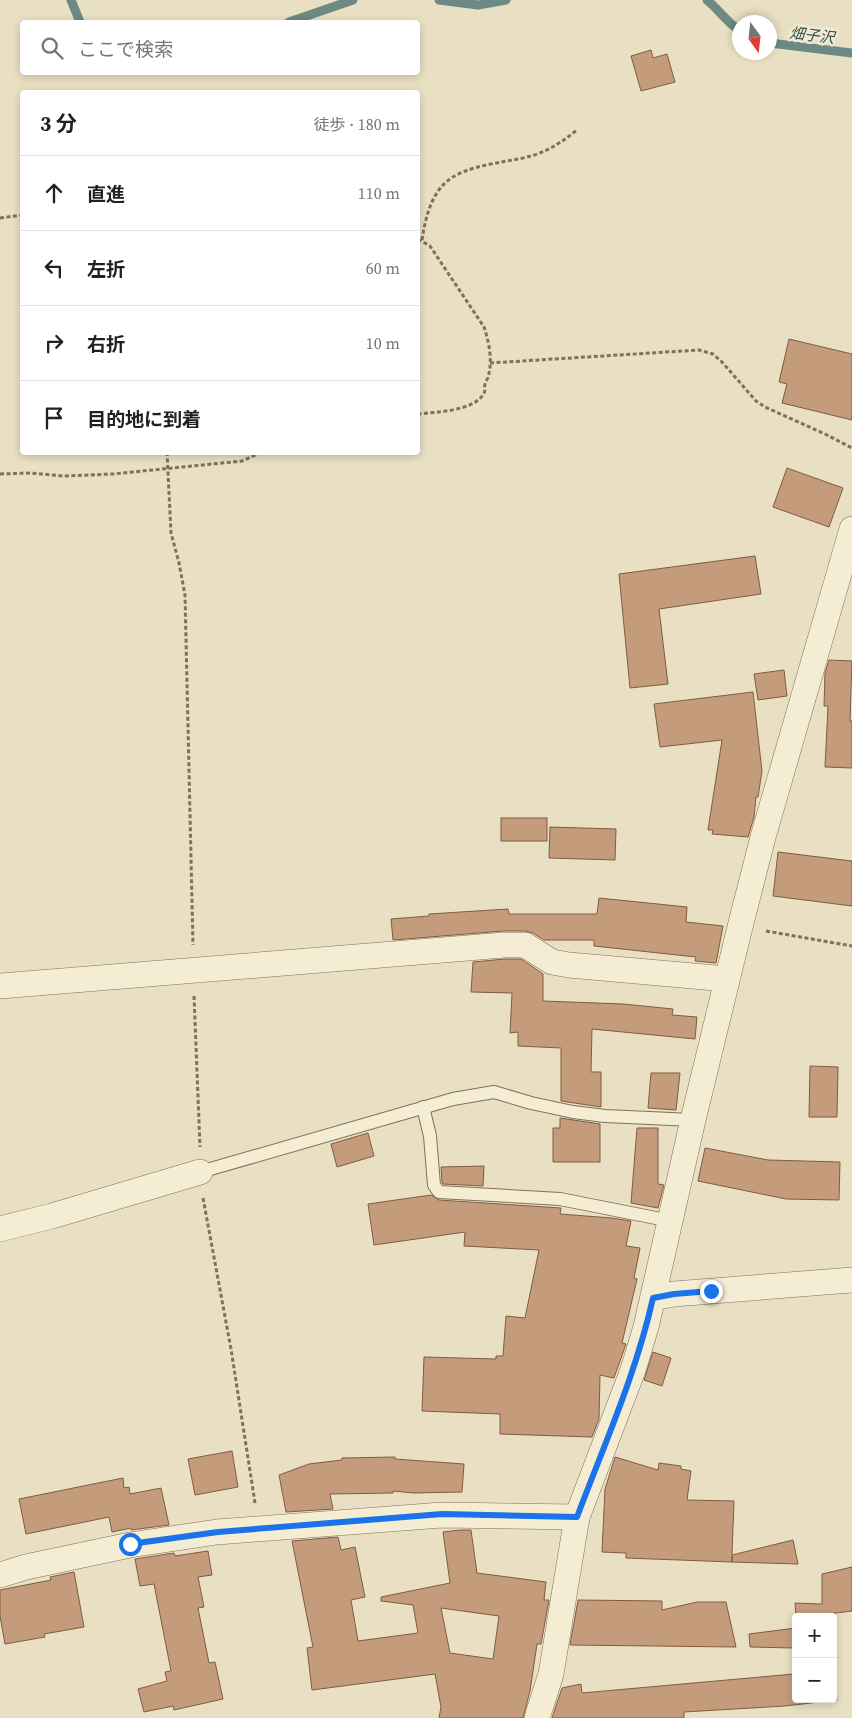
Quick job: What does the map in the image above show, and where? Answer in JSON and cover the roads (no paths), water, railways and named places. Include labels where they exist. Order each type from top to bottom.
[{"type":"street","points":[[537,1718],[551,1674],[577,1517],[633,1370],[646,1327],[693,1120],[763,837],[852,528]]},
{"type":"street","points":[[0,986],[504,944],[525,945],[552,962],[569,965],[727,979]]},
{"type":"street","points":[[0,1229],[52,1216],[200,1172]]},
{"type":"street","points":[[653,1298],[674,1294],[852,1280]]},
{"type":"street","points":[[0,1575],[26,1567],[130,1544],[218,1532],[442,1514],[577,1517]]},
{"type":"lane","points":[[200,1172],[423,1107],[453,1099],[494,1092],[572,1112],[605,1116],[693,1120]]},
{"type":"lane","points":[[423,1107],[430,1136],[434,1185],[438,1192],[560,1199],[670,1222]]},
{"type":"waterway","name":"畑子沢","points":[[71,0],[79,20]]},
{"type":"waterway","name":"畑子沢","points":[[295,20],[353,0]]},
{"type":"waterway","name":"畑子沢","points":[[439,0],[478,5],[506,0]]},
{"type":"waterway","name":"畑子沢","points":[[707,0],[732,25]]},
{"type":"waterway","name":"畑子沢","points":[[777,44],[852,53]]}]
